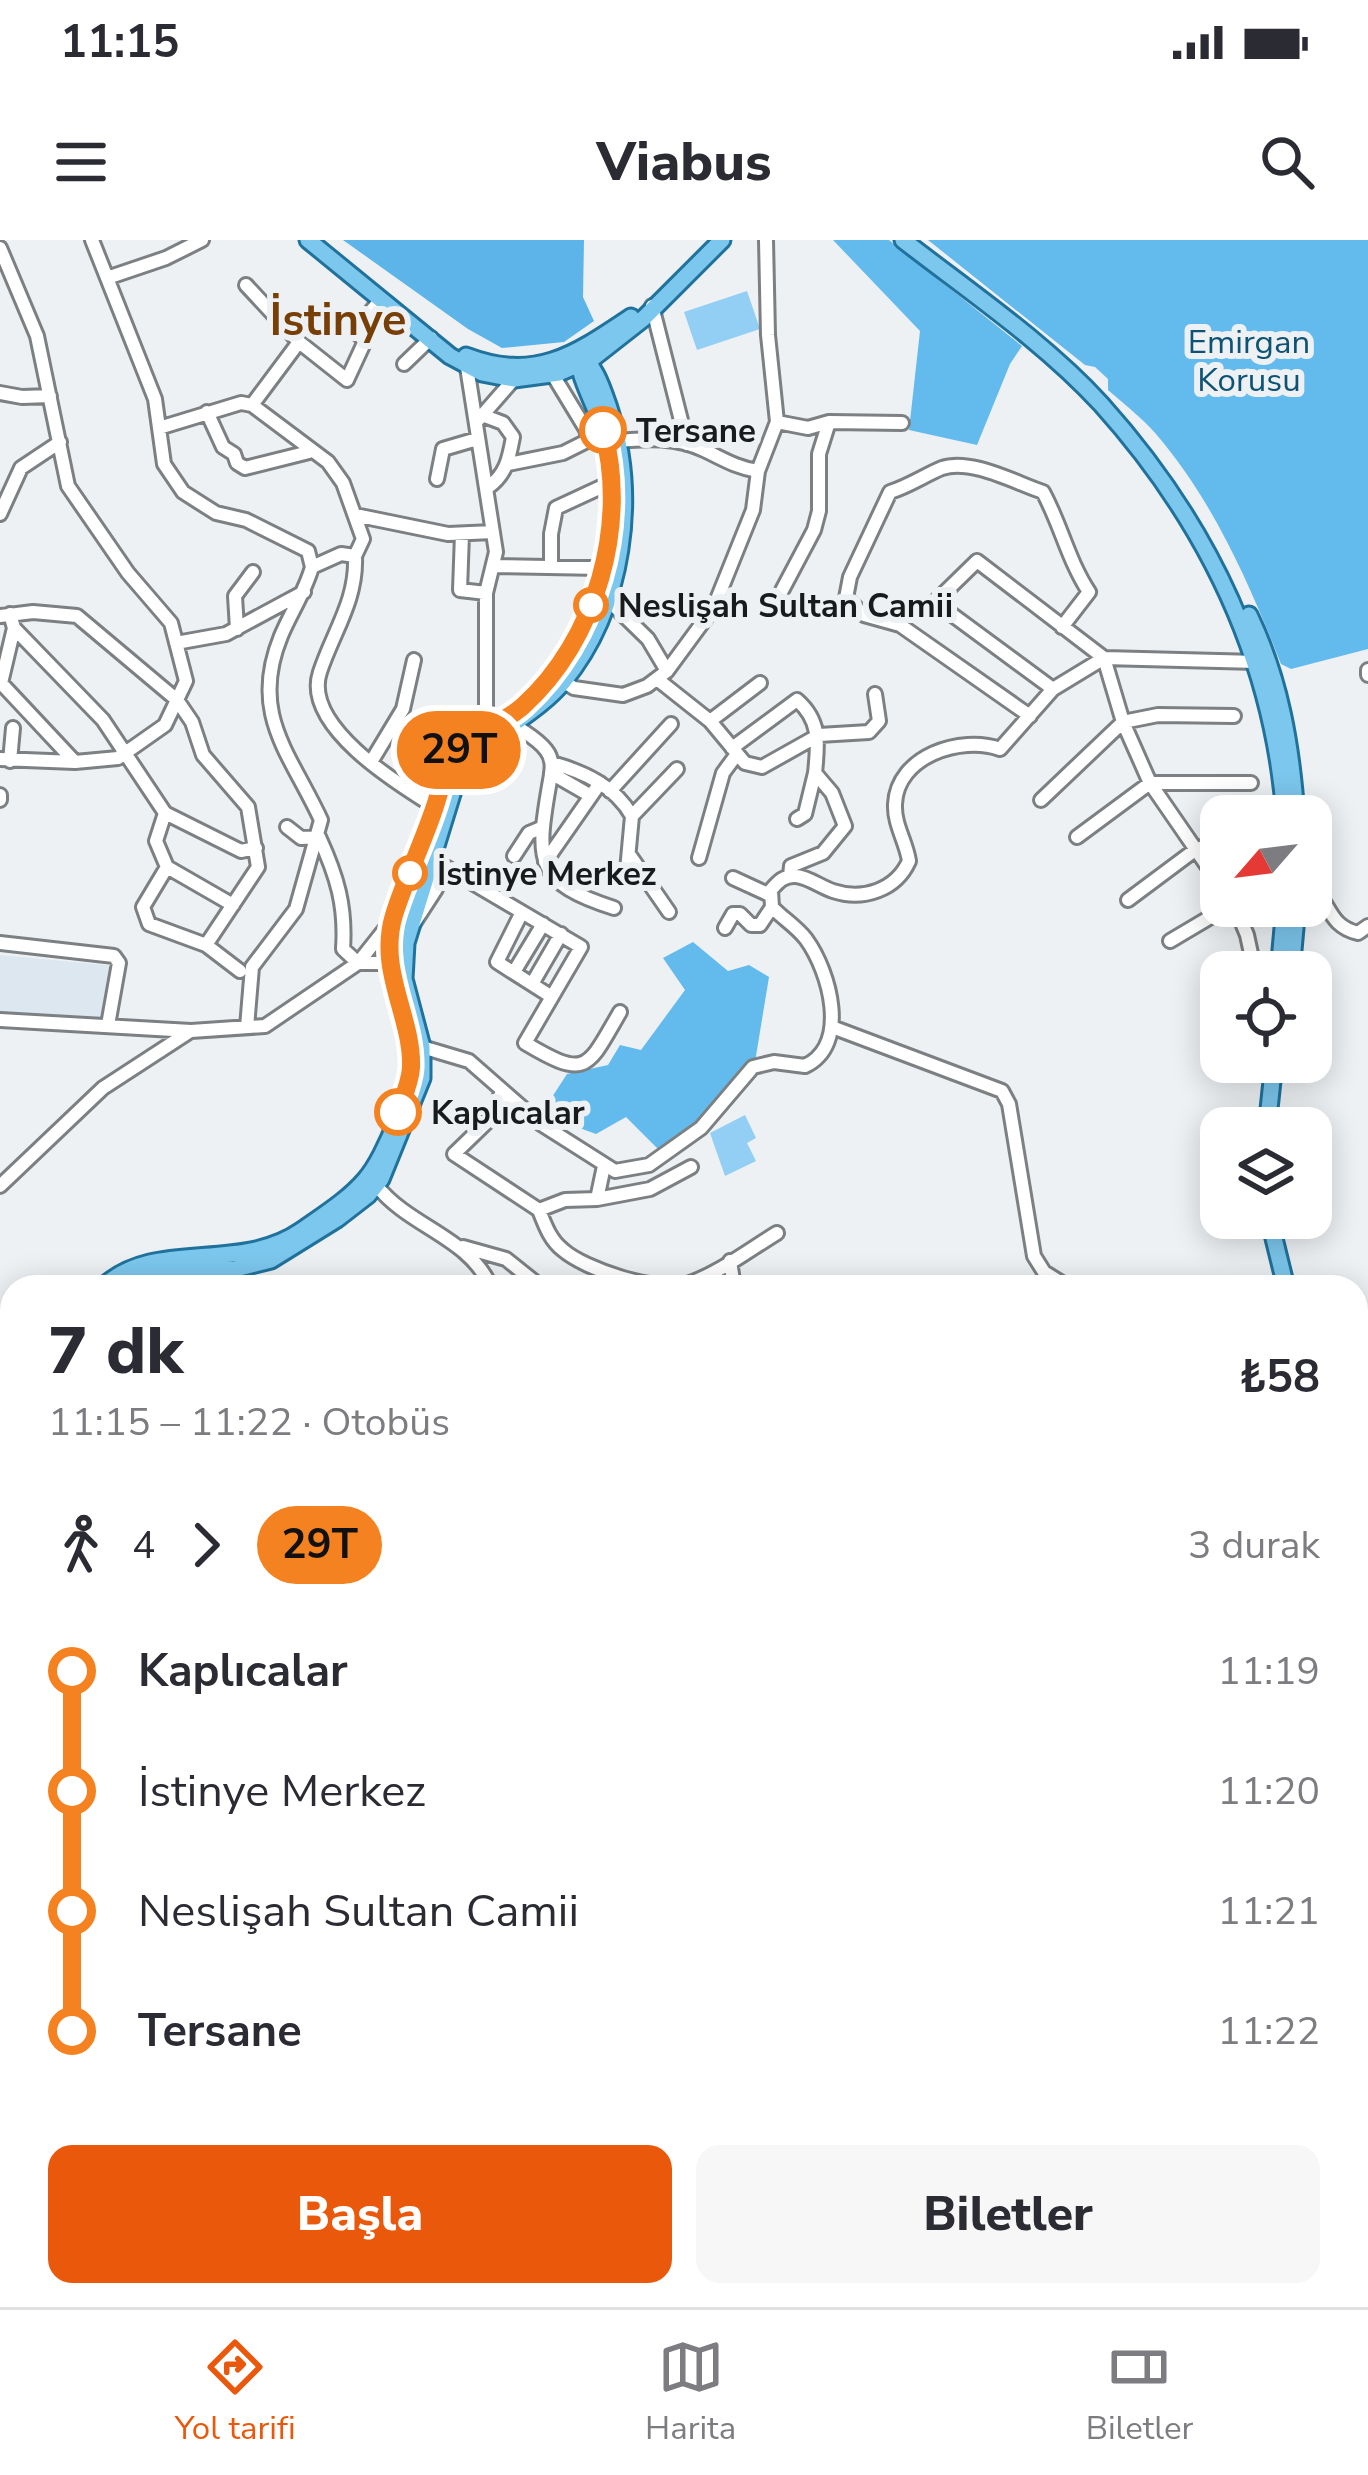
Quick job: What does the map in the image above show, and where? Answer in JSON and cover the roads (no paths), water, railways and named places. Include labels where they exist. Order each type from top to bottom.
[{"type":"main road","points":[[308,240],[467,367],[514,379],[556,374],[609,347],[722,240]]},
{"type":"main road","points":[[903,240],[1036,345],[1101,404],[1152,466],[1190,525],[1265,665],[1283,795]]},
{"type":"main road","points":[[919,240],[1080,370],[1131,424],[1179,488],[1209,538],[1265,665],[1289,742],[1294,795]]},
{"type":"main road","points":[[430,338],[486,363],[510,368],[581,360],[652,307]]},
{"type":"main road","points":[[600,597],[611,513],[605,362],[609,347]]},
{"type":"main road","points":[[154,1275],[235,1269],[271,1260],[338,1219],[372,1181],[418,1093],[406,993],[406,943],[464,763],[558,678],[600,597],[623,523],[618,441],[581,360]]},
{"type":"main road","points":[[556,374],[606,417]]},
{"type":"main road","points":[[416,1048],[395,995],[393,919],[431,859],[435,807],[456,752],[486,731],[513,721]]},
{"type":"main road","points":[[393,919],[400,925],[412,925]]},
{"type":"main road","points":[[391,962],[406,943]]},
{"type":"main road","points":[[118,1275],[144,1263],[232,1257],[273,1247],[372,1181]]},
{"type":"main road","points":[[1276,1239],[1287,1275]]},
{"type":"main road","points":[[1283,1239],[1289,1275]]},
{"type":"street","points":[[92,240],[154,398],[164,464],[183,492],[216,513],[284,536],[308,551],[312,567],[305,592],[283,631],[268,690],[271,720],[321,820],[319,837],[296,909],[252,967],[247,1028]]},
{"type":"street","points":[[107,278],[202,240]]},
{"type":"street","points":[[558,678],[574,688],[623,695],[662,675],[714,607],[753,510],[758,471],[777,422],[768,335],[766,240]]},
{"type":"street","points":[[0,248],[37,336],[68,486],[128,573],[171,622],[186,681],[165,725],[110,761],[5,760],[14,728]]},
{"type":"street","points":[[246,285],[299,342],[347,380],[365,341],[356,331],[381,299]]},
{"type":"street","points":[[652,307],[687,444]]},
{"type":"street","points":[[404,364],[430,338]]},
{"type":"street","points":[[252,405],[299,342]]},
{"type":"street","points":[[467,367],[494,532],[486,593],[486,731]]},
{"type":"street","points":[[508,464],[563,453],[587,440],[587,431],[556,374]]},
{"type":"street","points":[[437,479],[443,449],[478,426],[514,379]]},
{"type":"street","points":[[0,393],[22,398],[50,395]]},
{"type":"street","points":[[159,428],[242,403],[252,405],[328,462],[343,483],[363,539],[355,556],[356,576],[348,607],[319,675],[316,694],[332,725],[371,762],[435,807]]},
{"type":"street","points":[[207,412],[223,447],[244,468],[309,452]]},
{"type":"street","points":[[478,426],[502,422],[511,430],[508,464],[500,480],[488,488]]},
{"type":"street","points":[[777,422],[808,428],[829,422],[902,423]]},
{"type":"street","points":[[778,598],[814,530],[819,511],[818,454],[829,422]]},
{"type":"street","points":[[618,441],[647,438],[687,444],[742,469],[758,471]]},
{"type":"street","points":[[0,514],[21,468],[59,442]]},
{"type":"street","points":[[1030,716],[900,625],[864,615],[846,598],[850,577],[890,493],[945,467],[974,469],[1043,492],[1089,592],[1062,627]]},
{"type":"street","points":[[551,567],[556,508],[612,482]]},
{"type":"street","points":[[356,515],[462,534],[494,532]]},
{"type":"street","points":[[462,534],[460,590],[486,593]]},
{"type":"street","points":[[312,567],[340,554],[355,556]]},
{"type":"street","points":[[1053,689],[935,602],[976,561],[1104,658],[1123,722],[1150,782],[1200,857]]},
{"type":"street","points":[[493,566],[601,568]]},
{"type":"street","points":[[237,629],[235,596],[253,572]]},
{"type":"street","points":[[176,643],[237,629],[305,592]]},
{"type":"street","points":[[600,597],[648,639],[662,675],[710,721],[745,764],[762,767],[819,735],[869,732],[879,721],[875,694]]},
{"type":"street","points":[[8,619],[77,616],[177,700],[192,722],[203,755],[248,807],[258,868],[206,945]]},
{"type":"street","points":[[8,619],[79,692],[166,813],[241,851],[256,848]]},
{"type":"street","points":[[8,619],[1,683],[75,762]]},
{"type":"street","points":[[724,928],[733,914],[760,925],[776,884],[790,876],[846,894],[866,895],[884,888],[901,875],[909,860],[895,812],[897,786],[904,775],[923,760],[960,745],[973,742],[1000,749],[1053,689],[1104,658],[1186,658],[1233,663],[1246,671],[1265,665]]},
{"type":"street","points":[[371,762],[403,709],[413,660]]},
{"type":"street","points":[[710,721],[760,683]]},
{"type":"street","points":[[699,858],[723,773],[734,751],[797,700],[807,708],[819,735],[805,814],[796,819]]},
{"type":"street","points":[[1041,800],[1123,722],[1159,715],[1234,716]]},
{"type":"street","points":[[513,721],[547,751],[552,768],[541,828],[544,863],[553,880],[614,908]]},
{"type":"street","points":[[544,863],[591,796],[671,724]]},
{"type":"street","points":[[552,768],[605,787],[632,816]]},
{"type":"street","points":[[552,768],[591,796]]},
{"type":"street","points":[[626,881],[632,816],[677,769]]},
{"type":"street","points":[[790,876],[791,866],[823,853],[845,826],[832,793],[815,773]]},
{"type":"street","points":[[1077,837],[1150,782],[1251,783]]},
{"type":"street","points":[[166,813],[155,841],[166,867],[233,904]]},
{"type":"street","points":[[287,827],[302,838],[319,837]]},
{"type":"street","points":[[514,856],[529,833],[541,828]]},
{"type":"street","points":[[319,837],[340,883],[344,949],[358,963],[391,962]]},
{"type":"street","points":[[1128,900],[1200,848]]},
{"type":"street","points":[[630,856],[669,912]]},
{"type":"street","points":[[431,859],[581,947],[525,1043],[563,1066],[579,1066],[591,1059],[620,1012]]},
{"type":"street","points":[[166,867],[143,907],[149,924],[206,945],[240,971]]},
{"type":"street","points":[[416,1048],[470,1061],[502,1091],[604,1166],[615,1171],[649,1166],[701,1128],[748,1070],[769,1062],[812,1064],[824,1052],[832,1027],[818,961],[771,901],[733,878]]},
{"type":"street","points":[[522,912],[497,962],[552,997]]},
{"type":"street","points":[[1332,917],[1344,930],[1358,933],[1368,926]]},
{"type":"street","points":[[0,1021],[191,1031],[265,1026],[358,963],[393,919]]},
{"type":"street","points":[[514,972],[543,924]]},
{"type":"street","points":[[1170,941],[1200,924]]},
{"type":"street","points":[[532,984],[560,934]]},
{"type":"street","points":[[0,943],[114,956],[118,963],[108,1025]]},
{"type":"street","points":[[832,1027],[1002,1090],[1010,1104],[1034,1256],[1049,1275]]},
{"type":"street","points":[[0,1186],[103,1088],[191,1031]]},
{"type":"street","points":[[502,1091],[487,1122],[454,1154],[539,1210],[547,1231],[567,1254],[622,1275]]},
{"type":"street","points":[[597,1199],[604,1166]]},
{"type":"street","points":[[539,1210],[565,1200],[650,1189],[691,1167]]},
{"type":"street","points":[[372,1181],[400,1211],[463,1247],[506,1259],[526,1275]]},
{"type":"street","points":[[703,1275],[777,1233]]},
{"type":"street","points":[[463,1247],[486,1275]]},
{"type":"street","points":[[730,1261],[732,1275]]},
{"type":"place","name":"Tersane","points":[[603,430]]},
{"type":"place","name":"Neslişah Sultan Camii","points":[[591,605]]},
{"type":"place","name":"İstinye Merkez","points":[[410,873]]},
{"type":"place","name":"Kaplıcalar","points":[[398,1112]]},
{"type":"district","name":"İstinye","points":[[338,319]]},
{"type":"park label","name":"Emirgan Korusu","points":[[1249,360]]}]
